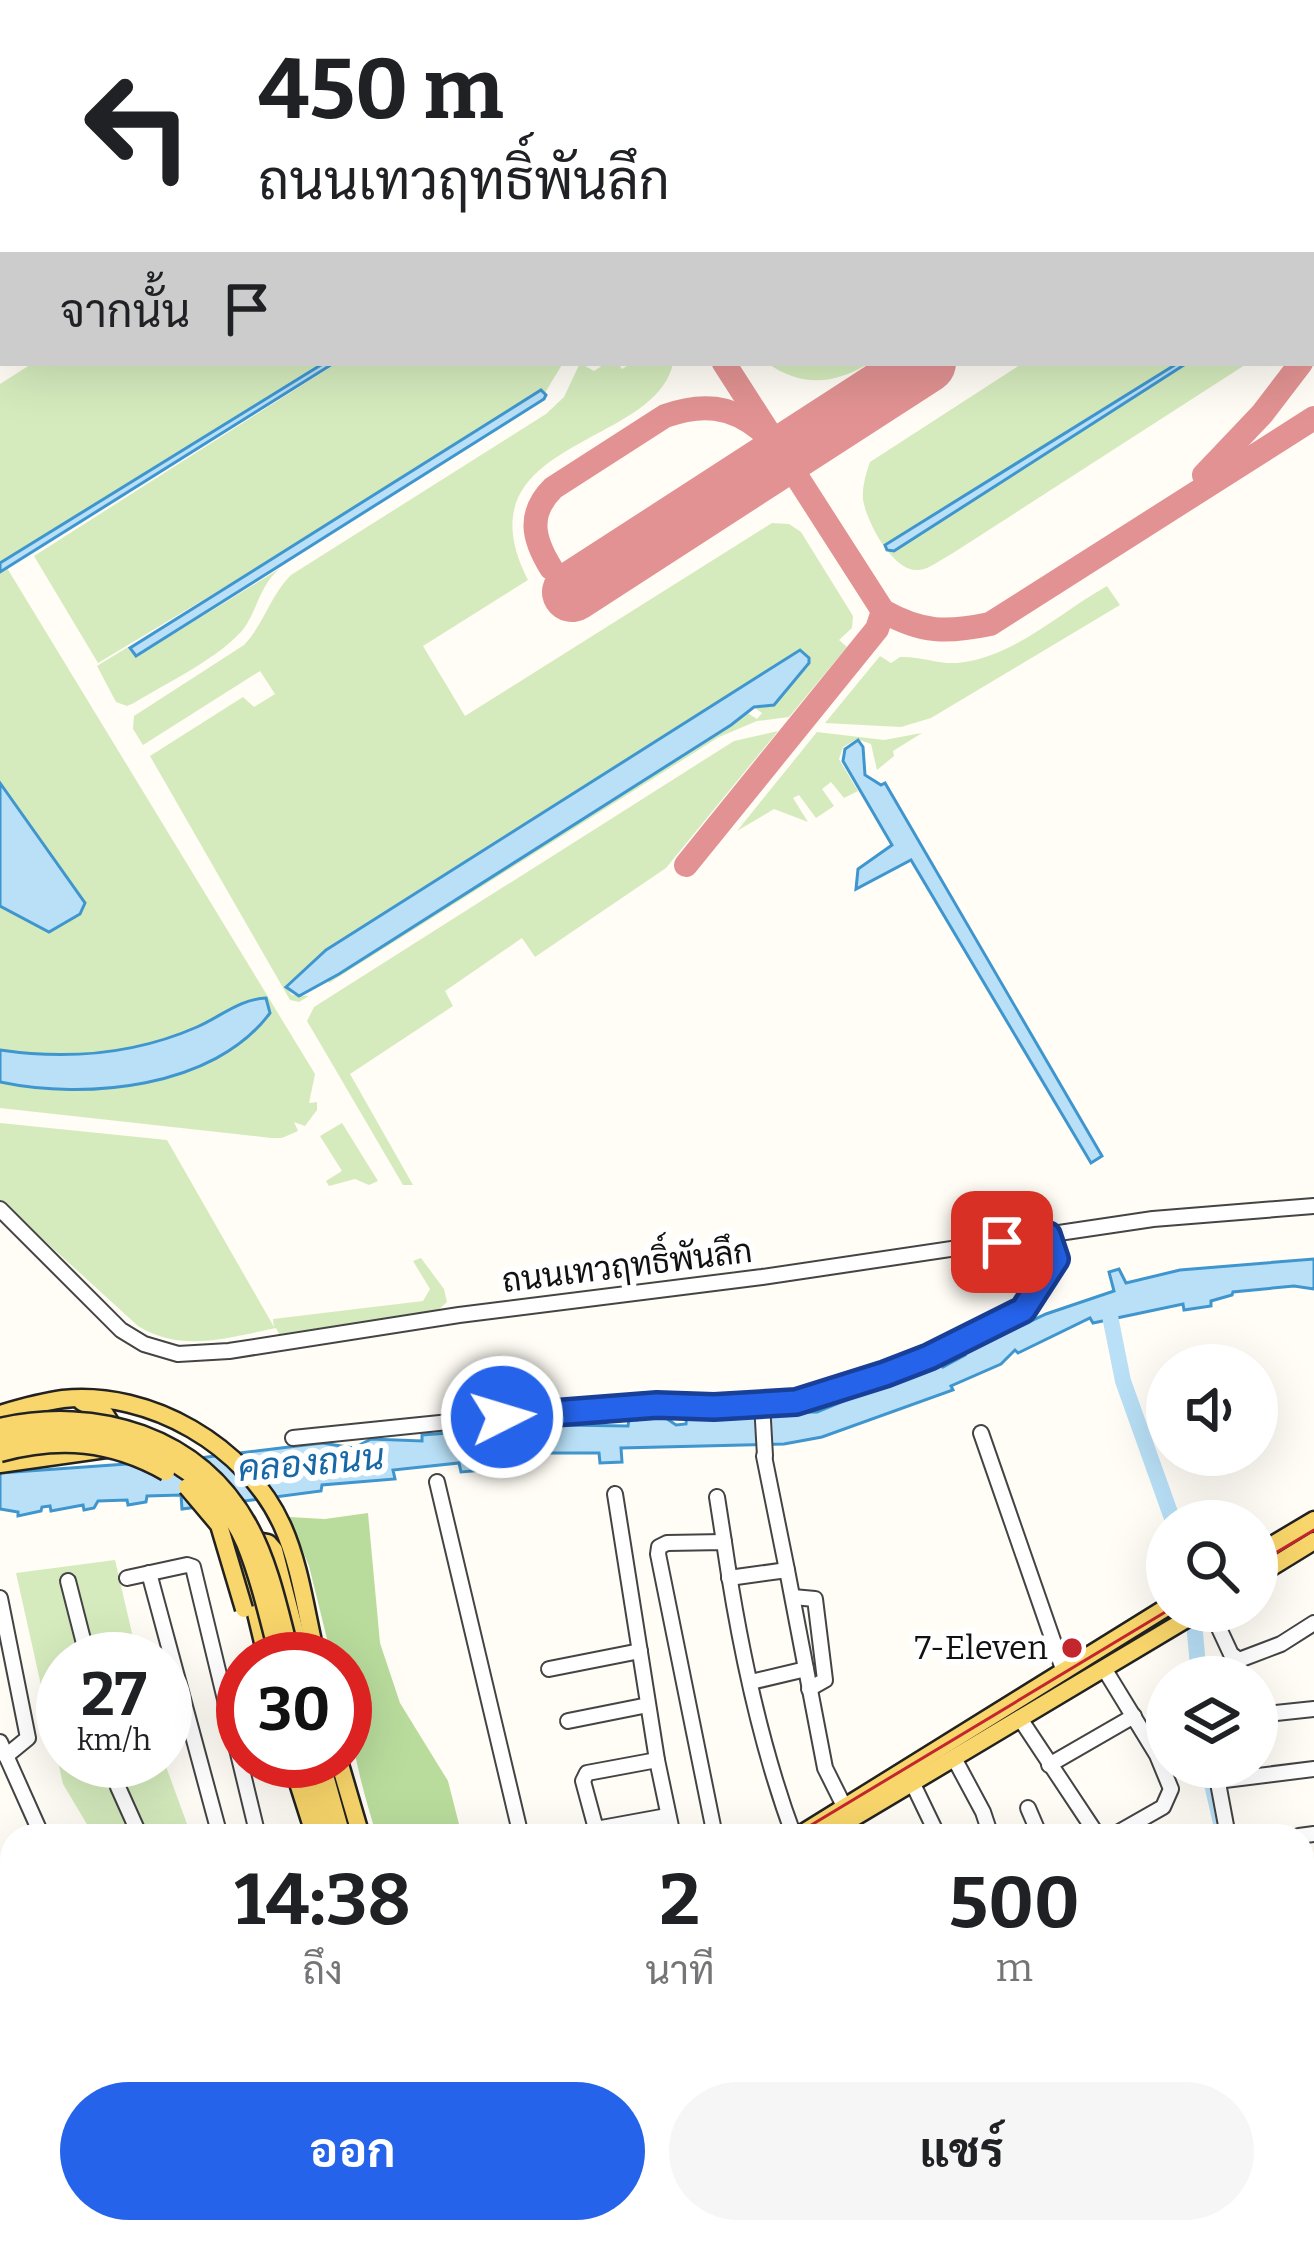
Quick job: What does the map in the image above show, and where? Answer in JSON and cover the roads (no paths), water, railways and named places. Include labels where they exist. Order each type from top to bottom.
[{"type":"main road","points":[[0,1464],[106,1449],[113,1427],[106,1414],[85,1402],[64,1399]]},
{"type":"main road","points":[[0,1414],[64,1399],[98,1399],[154,1412],[215,1444],[262,1491],[281,1524],[311,1632]]},
{"type":"main road","points":[[0,1427],[45,1418],[90,1419],[129,1427],[182,1454],[231,1499],[255,1538],[284,1632]]},
{"type":"main road","points":[[0,1440],[45,1430],[88,1431],[147,1449],[196,1480],[230,1516],[244,1543],[265,1632]]},
{"type":"main road","points":[[0,1454],[52,1442],[80,1442],[136,1456],[163,1470],[195,1494],[219,1525],[250,1632]]},
{"type":"main road","points":[[1278,1541],[1314,1520]]},
{"type":"main road","points":[[1278,1563],[1314,1541]]},
{"type":"main road","points":[[264,1632],[243,1559],[250,1543],[268,1543],[300,1632]]},
{"type":"main road","points":[[841,1824],[910,1775],[954,1758],[1064,1672],[1146,1620]]},
{"type":"main road","points":[[817,1824],[1017,1712],[1105,1670],[1166,1632]]},
{"type":"main road","points":[[299,1788],[309,1824]]},
{"type":"main road","points":[[315,1788],[325,1824]]},
{"type":"main road","points":[[333,1788],[343,1824]]},
{"type":"main road","points":[[348,1788],[358,1824]]},
{"type":"street","name":"ถนนเทวฤทธิ์พันลึก","points":[[0,1209],[121,1330],[144,1344],[178,1354],[330,1337],[1154,1219],[1314,1206]]},
{"type":"street","points":[[293,1438],[537,1413],[796,1402],[929,1357],[1023,1310],[1056,1259],[1048,1235]]},
{"type":"street","points":[[762,1403],[765,1453],[825,1768],[845,1808]]},
{"type":"street","points":[[981,1433],[1064,1672]]},
{"type":"street","points":[[436,1483],[518,1824]]},
{"type":"street","points":[[615,1494],[669,1824]]},
{"type":"street","points":[[717,1497],[752,1682],[791,1824]]},
{"type":"street","points":[[713,1824],[658,1554],[659,1547],[667,1543],[724,1542]]},
{"type":"street","points":[[128,1578],[193,1567],[256,1824]]},
{"type":"street","points":[[729,1578],[788,1570]]},
{"type":"street","points":[[149,1573],[217,1824]]},
{"type":"street","points":[[68,1581],[81,1632]]},
{"type":"street","points":[[793,1597],[814,1599],[825,1680],[809,1689]]},
{"type":"street","points":[[0,1598],[28,1738],[3,1749],[37,1824]]},
{"type":"street","points":[[1221,1632],[1239,1660],[1281,1644],[1314,1622]]},
{"type":"street","points":[[549,1669],[640,1652]]},
{"type":"street","points":[[752,1682],[806,1669]]},
{"type":"street","points":[[1105,1670],[1146,1736]]},
{"type":"street","points":[[568,1721],[648,1705]]},
{"type":"street","points":[[1278,1712],[1314,1709]]},
{"type":"street","points":[[1017,1712],[1090,1824]]},
{"type":"street","points":[[1049,1765],[1134,1716]]},
{"type":"street","points":[[954,1758],[987,1824]]},
{"type":"street","points":[[593,1824],[583,1781],[587,1773],[657,1760]]},
{"type":"street","points":[[1278,1771],[1314,1769]]},
{"type":"street","points":[[910,1775],[932,1824]]},
{"type":"street","points":[[118,1788],[135,1824]]},
{"type":"street","points":[[1131,1824],[1170,1800],[1171,1788]]},
{"type":"street","points":[[1219,1788],[1226,1824]]},
{"type":"street","points":[[1028,1808],[1035,1824]]},
{"type":"street","points":[[631,1824],[667,1816]]},
{"type":"water","points":[[319,366],[329,366],[0,572],[0,563]]},
{"type":"water","points":[[1173,366],[1182,366],[894,551],[885,545]]},
{"type":"water","points":[[541,390],[544,399],[136,656],[130,648]]},
{"type":"water","points":[[800,650],[809,663],[774,705],[754,707],[339,974],[299,996],[286,987],[326,950]]},
{"type":"water","points":[[858,740],[865,775],[885,783],[1102,1156],[1091,1163],[911,860],[856,889],[858,869],[892,845],[843,761],[845,749]]},
{"type":"water","points":[[0,783],[85,903],[80,914],[49,932],[0,906]]},
{"type":"water","points":[[266,998],[270,1013],[246,1039],[182,1073],[146,1083],[70,1090],[0,1082],[0,1050],[50,1055],[124,1049],[173,1036],[239,1005]]},
{"type":"water","name":"คลองถนน","points":[[1314,1259],[1314,1289],[1294,1286],[1233,1292],[1211,1301],[1211,1306],[1184,1310],[1183,1304],[1093,1323],[1090,1318],[1018,1353],[1015,1350],[1001,1364],[951,1386],[953,1390],[822,1437],[784,1444],[621,1448],[622,1462],[600,1463],[599,1453],[543,1453],[510,1460],[507,1456],[485,1460],[486,1470],[461,1472],[459,1463],[393,1470],[395,1479],[322,1485],[321,1491],[182,1509],[181,1495],[147,1496],[146,1502],[128,1505],[127,1500],[98,1501],[94,1508],[84,1510],[83,1505],[51,1511],[50,1506],[42,1507],[18,1516],[18,1512],[0,1509],[0,1473],[183,1460],[322,1443],[354,1448],[371,1439],[422,1441],[422,1435],[559,1425],[628,1426],[629,1419],[657,1412],[676,1425],[686,1424],[687,1414],[817,1412],[907,1375],[907,1370],[939,1360],[943,1367],[965,1355],[961,1345],[985,1334],[989,1341],[1046,1314],[1114,1291],[1109,1272],[1119,1269],[1126,1283],[1180,1270]]},
{"type":"waterway","points":[[1109,1311],[1123,1381],[1166,1500]]},
{"type":"waterway","points":[[1195,1632],[1197,1656]]},
{"type":"waterway","points":[[1213,1788],[1221,1824]]},
{"type":"railway","points":[[1278,1551],[1314,1530]]},
{"type":"railway","points":[[813,1824],[1146,1624]]},
{"type":"place","name":"7-Eleven","points":[[1072,1648]]}]
